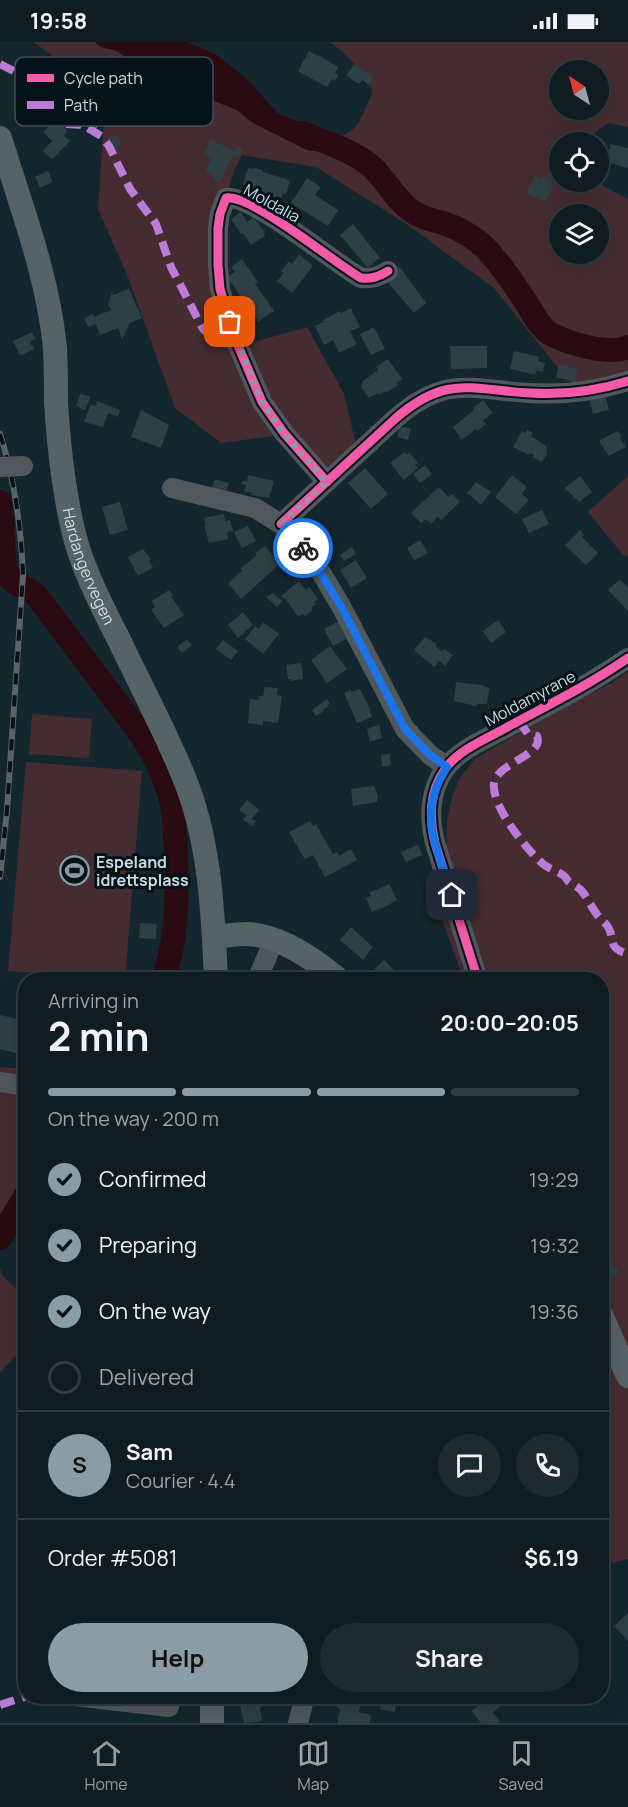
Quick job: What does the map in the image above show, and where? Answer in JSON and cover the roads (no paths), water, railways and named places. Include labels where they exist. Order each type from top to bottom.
[{"type":"main road","name":"Hardangervegen","points":[[0,138],[38,265],[48,308],[55,348],[60,455],[71,521],[94,589],[163,729],[194,805],[205,850],[216,972]]},
{"type":"main road","points":[[214,937],[256,935],[274,940],[303,954],[328,972]]},
{"type":"main road","points":[[609,1333],[628,1376]]},
{"type":"main road","points":[[212,1704],[212,1723]]},
{"type":"street","name":"Moldalia","points":[[327,482],[284,434],[262,402],[234,336],[220,289],[218,228],[222,205],[226,198],[233,197],[242,201],[290,229],[361,278],[379,277],[388,271]]},
{"type":"street","points":[[281,524],[412,404],[425,397],[458,387],[530,393],[575,393],[628,381]]},
{"type":"street","points":[[0,467],[23,466]]},
{"type":"street","points":[[172,488],[255,508],[291,533],[318,569],[381,681],[405,729],[430,755],[447,767],[433,793],[430,808],[431,827],[475,972]]},
{"type":"street","name":"Moldamyrane","points":[[447,767],[470,748],[587,684],[628,658]]},
{"type":"street","points":[[260,972],[274,940]]},
{"type":"street","points":[[0,1082],[18,1085]]},
{"type":"street","points":[[143,1704],[169,1707]]},
{"type":"street","points":[[298,1723],[303,1704]]},
{"type":"waterway","points":[[303,133],[349,152],[366,162],[413,212],[468,234],[489,252],[525,300],[537,321],[549,333],[566,341],[599,349],[628,347]]},
{"type":"waterway","points":[[0,502],[4,561],[9,577],[36,595],[140,733],[167,787],[175,829],[176,903],[172,948],[166,972]]},
{"type":"waterway","points":[[0,1238],[18,1208]]},
{"type":"railway","points":[[0,434],[10,469],[16,504],[23,575],[7,810],[0,877]]},
{"type":"place","name":"Espeland idrettsplass","points":[[75,871]]}]
